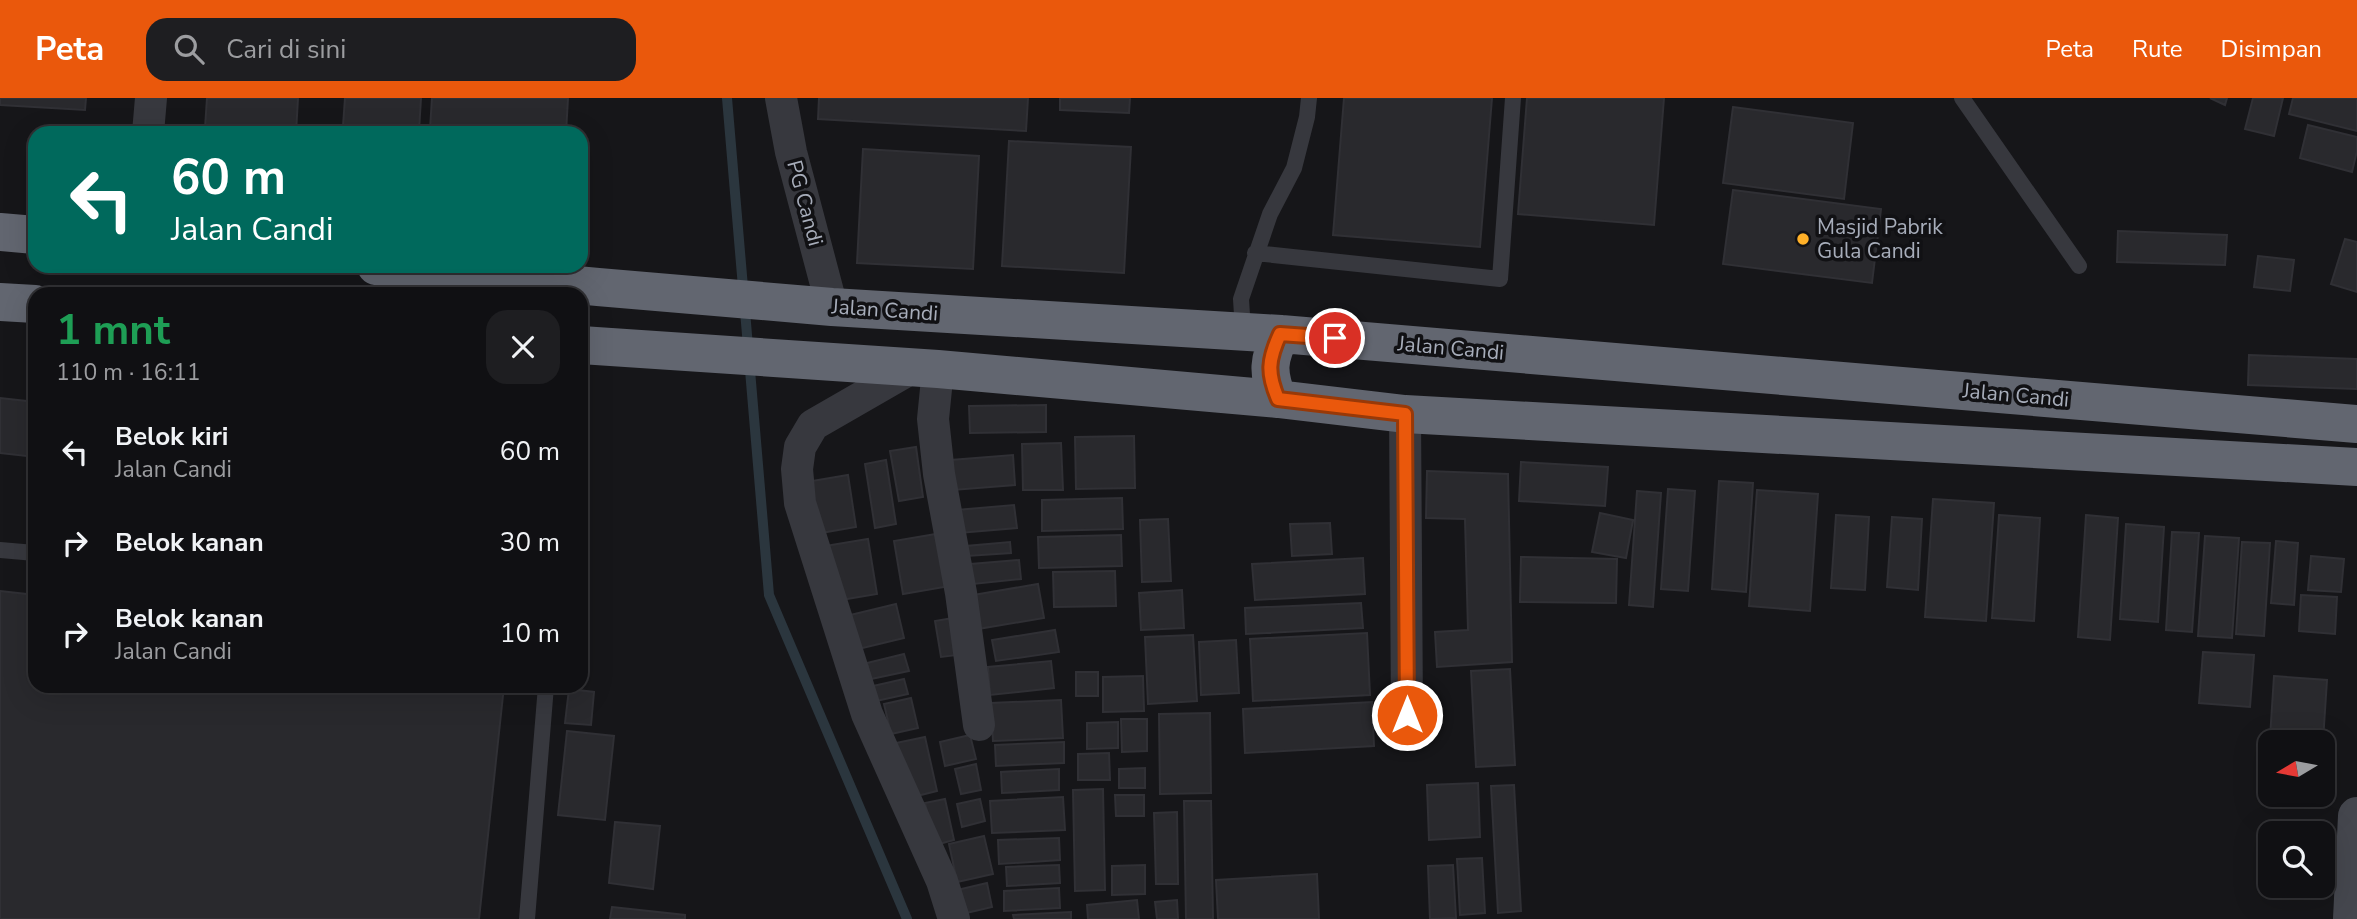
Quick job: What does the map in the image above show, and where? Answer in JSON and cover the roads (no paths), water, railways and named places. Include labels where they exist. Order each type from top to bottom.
[{"type":"highway","points":[[0,232],[28,234]]},
{"type":"highway","name":"Jalan Candi","points":[[450,273],[832,307],[1262,332],[2357,424]]},
{"type":"highway","points":[[0,302],[28,304]]},
{"type":"highway","points":[[1185,391],[1195,382],[1198,371],[1198,351],[1191,328]]},
{"type":"highway","points":[[1262,332],[1271,353],[1271,382],[1278,399]]},
{"type":"highway","points":[[588,345],[925,368],[1278,399],[1405,414],[2357,467]]},
{"type":"street","points":[[148,126],[150,98]]},
{"type":"street","name":"PG Candi","points":[[781,98],[791,152],[832,307]]},
{"type":"street","points":[[954,919],[942,881],[866,714],[800,503],[798,480],[800,447],[813,425],[925,368],[979,725]]},
{"type":"street","points":[[1405,414],[1407,715]]},
{"type":"street","points":[[2352,919],[2357,816]]},
{"type":"lane","points":[[1262,332],[1241,299],[1270,214],[1294,168],[1309,98]]},
{"type":"lane","points":[[1255,253],[1500,279],[1513,98]]},
{"type":"lane","points":[[1962,98],[2079,266]]},
{"type":"lane","points":[[0,550],[28,552]]},
{"type":"lane","points":[[527,919],[545,693]]},
{"type":"waterway","points":[[727,98],[769,595],[907,919]]},
{"type":"place","name":"Masjid Pabrik Gula Candi","points":[[1803,239]]}]
